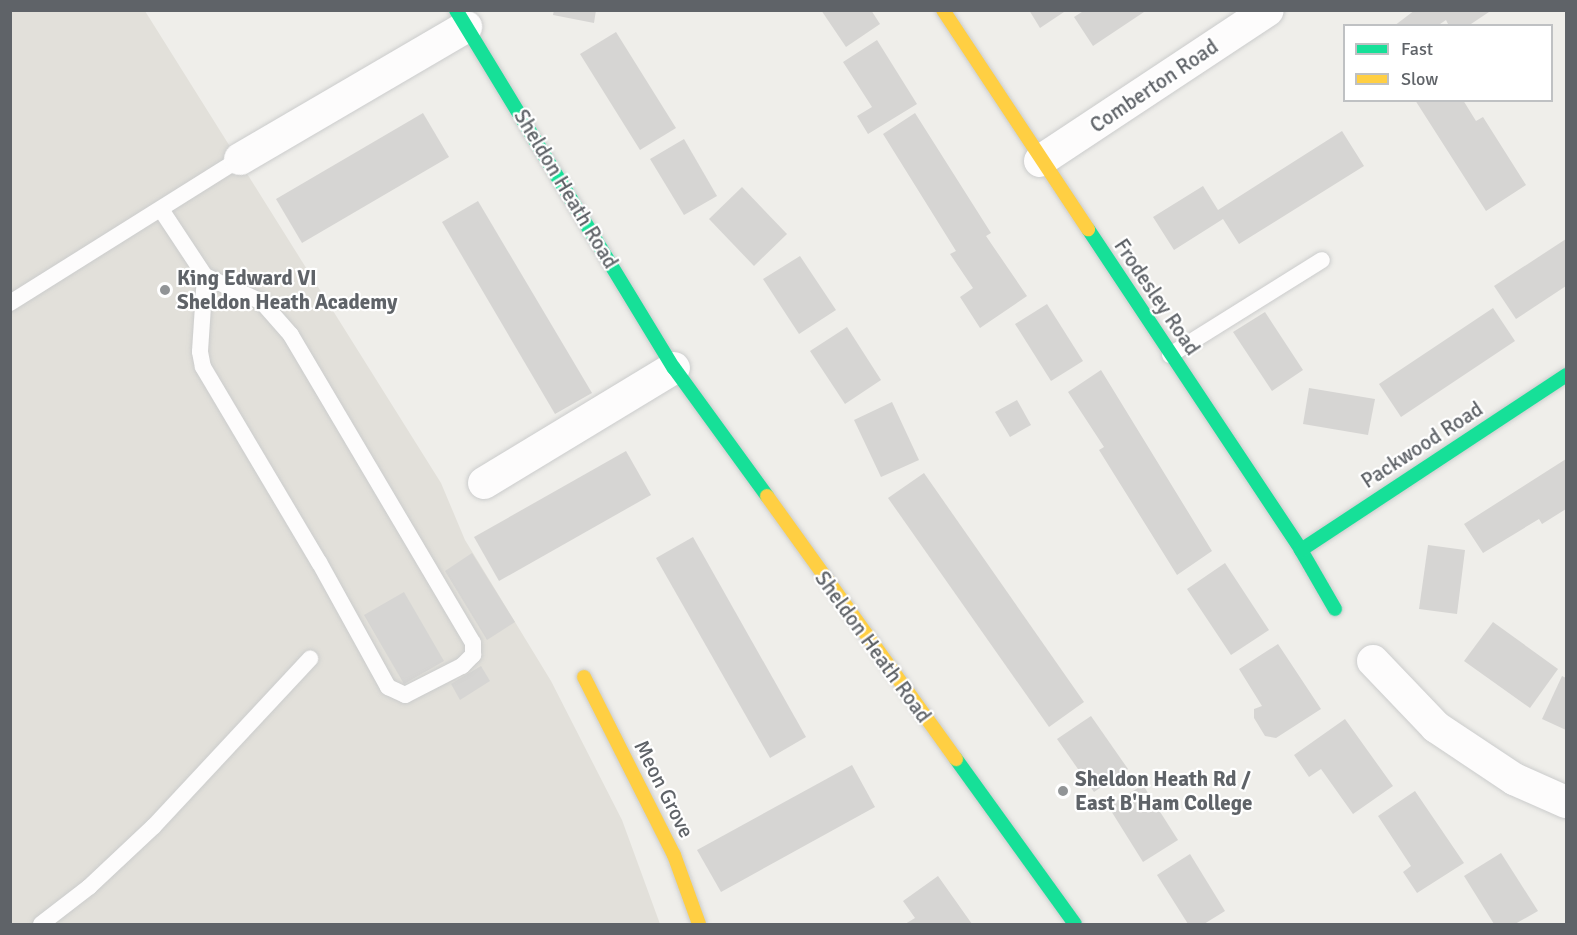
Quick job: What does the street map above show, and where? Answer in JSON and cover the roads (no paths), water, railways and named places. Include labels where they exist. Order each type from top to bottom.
[{"type":"street","name":"Frodesley Road","points":[[943,10],[1040,162],[1300,550],[1335,609]]},
{"type":"street","name":"Comberton Road","points":[[1040,162],[1268,10]]},
{"type":"street","points":[[240,159],[461,19]]},
{"type":"street","name":"Sheldon Heath Road","points":[[461,19],[674,368],[1075,924]]},
{"type":"street","points":[[484,483],[674,368]]},
{"type":"street","name":"Packwood Road","points":[[1300,550],[1566,375]]},
{"type":"street","points":[[1373,661],[1436,727],[1514,779],[1566,802]]},
{"type":"street","name":"Meon Grove","points":[[584,677],[674,855],[699,924]]},
{"type":"lane","points":[[10,303],[162,211],[240,159]]},
{"type":"lane","points":[[162,211],[205,276],[262,302],[291,335],[473,643],[473,656],[462,666],[405,696],[388,687],[319,562],[203,367],[200,352],[205,276]]},
{"type":"lane","points":[[1170,355],[1322,260]]},
{"type":"lane","points":[[41,924],[89,887],[154,826],[310,659]]},
{"type":"place","name":"King Edward VI Sheldon Heath Academy","points":[[165,290]]},
{"type":"place","name":"Sheldon Heath Rd / East B'Ham College","points":[[1063,791]]}]
